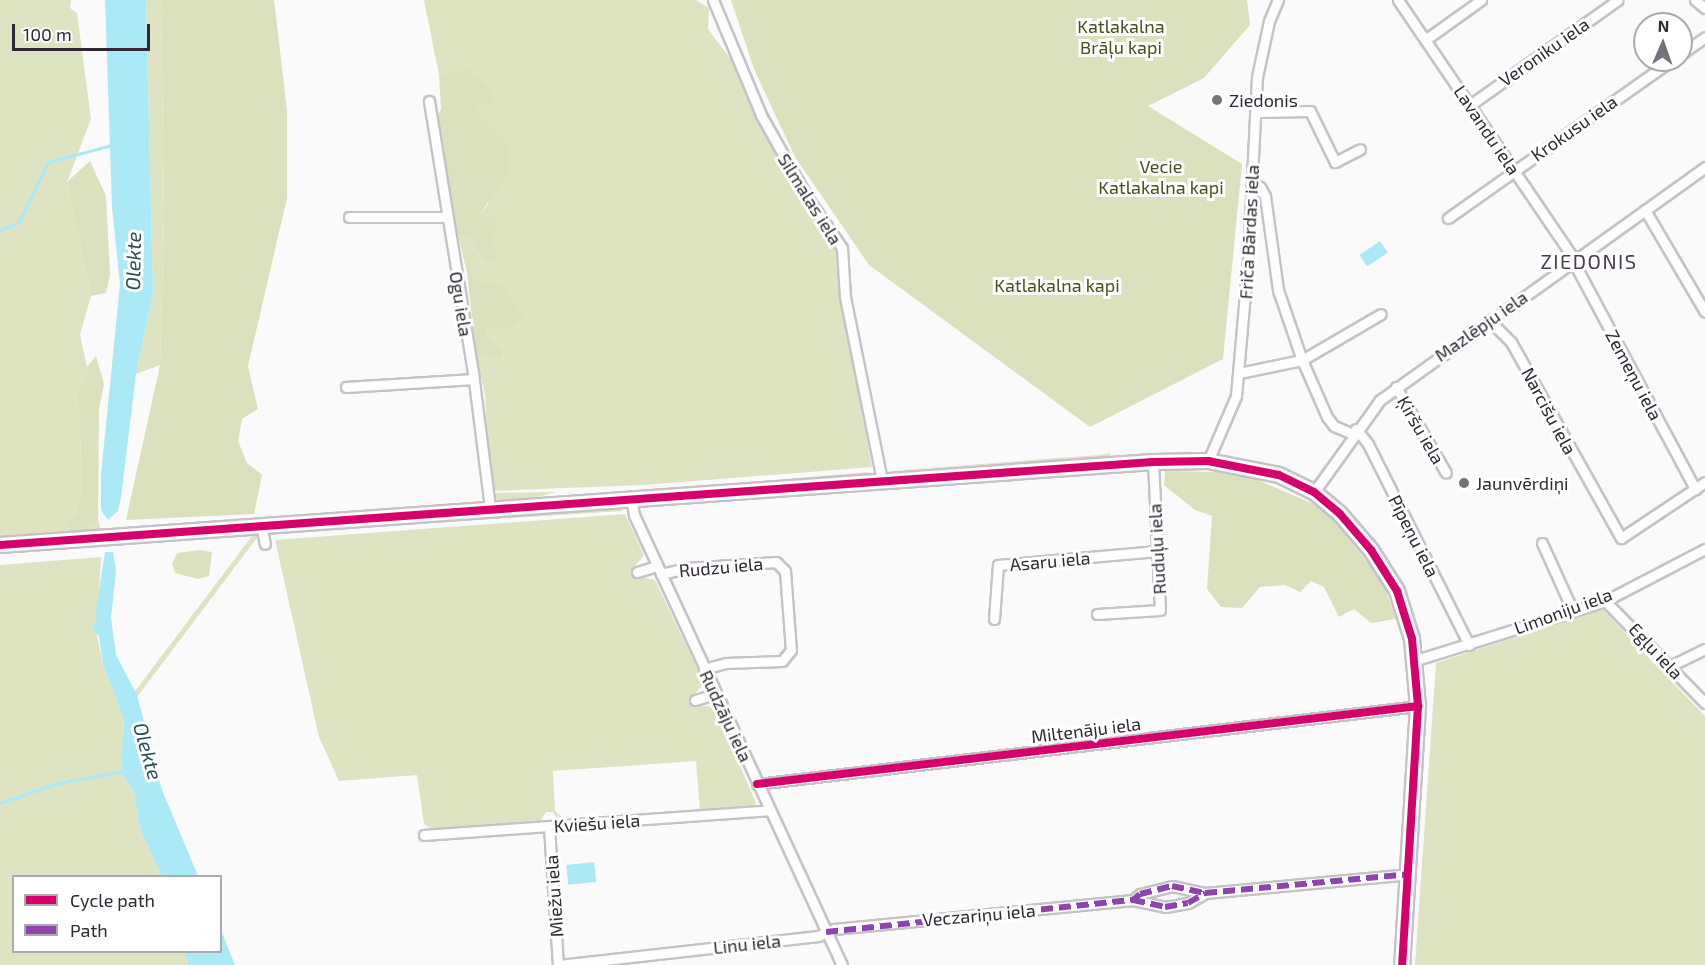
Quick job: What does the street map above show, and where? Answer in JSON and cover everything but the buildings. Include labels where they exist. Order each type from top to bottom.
[{"type":"main road","points":[[0,545],[261,524],[1153,462],[1208,461],[1279,475],[1314,492],[1340,513],[1385,570],[1404,610],[1416,660],[1419,706],[1402,965]]},
{"type":"street","name":"Silmalas iela","points":[[713,0],[761,115],[807,197],[842,248],[844,297],[882,480]]},
{"type":"street","name":"Friča Bārdas iela","points":[[1208,461],[1233,408],[1239,373],[1261,51],[1278,0]]},
{"type":"street","name":"Lavandu iela","points":[[1398,0],[1574,261]]},
{"type":"street","points":[[1425,40],[1481,0]]},
{"type":"street","name":"Veroniku iela","points":[[1470,105],[1618,0]]},
{"type":"street","points":[[1695,0],[1705,8]]},
{"type":"street","name":"Krokusu iela","points":[[1448,218],[1514,169],[1655,72]]},
{"type":"street","name":"Ogu iela","points":[[429,100],[474,379],[489,508]]},
{"type":"street","points":[[1257,112],[1310,111],[1335,162],[1360,149]]},
{"type":"street","name":"Mazlēpju iela","points":[[1314,492],[1354,432],[1380,400],[1705,167]]},
{"type":"street","points":[[1252,183],[1260,187],[1265,196],[1278,290],[1302,360],[1327,417],[1334,426],[1354,432]]},
{"type":"street","points":[[1645,210],[1705,312]]},
{"type":"street","points":[[349,217],[447,217]]},
{"type":"street","name":"Zemeņu iela","points":[[1574,261],[1695,489]]},
{"type":"street","points":[[1239,373],[1302,360],[1380,314]]},
{"type":"street","name":"Narcišu iela","points":[[1489,320],[1511,342],[1621,538],[1695,489]]},
{"type":"street","points":[[346,387],[474,379]]},
{"type":"street","name":"Ķiršu iela","points":[[1396,387],[1446,473]]},
{"type":"street","name":"Pīpeņu iela","points":[[1354,432],[1368,444],[1469,645]]},
{"type":"street","name":"Ruduļu iela","points":[[1097,614],[1160,610],[1153,462]]},
{"type":"street","points":[[1695,489],[1705,482]]},
{"type":"street","name":"Rudzāju iela","points":[[631,498],[632,512],[842,965]]},
{"type":"street","points":[[261,524],[265,544]]},
{"type":"street","points":[[1542,543],[1572,609]]},
{"type":"street","name":"Limoniju iela","points":[[1416,660],[1469,645],[1572,609],[1605,601],[1705,549]]},
{"type":"street","name":"Asaru iela","points":[[994,619],[998,565],[1157,552]]},
{"type":"street","name":"Rudzu iela","points":[[659,570],[776,562],[785,571],[791,650],[782,661],[726,663],[704,669]]},
{"type":"street","points":[[637,572],[659,570]]},
{"type":"street","name":"Egļu iela","points":[[1605,601],[1705,703]]},
{"type":"street","points":[[1670,666],[1705,649]]},
{"type":"street","points":[[695,700],[716,694]]},
{"type":"street","name":"Miltenāju iela","points":[[757,784],[1419,706]]},
{"type":"street","name":"Kviešu iela","points":[[424,835],[770,810]]},
{"type":"street","name":"Miežu iela","points":[[549,827],[559,965]]},
{"type":"street","name":"Veczariņu iela","points":[[1133,900],[1140,894],[1172,886],[1205,893],[1408,874]]},
{"type":"street","name":"Veczariņu iela","points":[[826,932],[1133,900],[1165,907],[1188,903],[1205,893]]},
{"type":"street","name":"Linu iela","points":[[559,965],[826,932]]},
{"type":"green space","points":[[0,0],[71,0],[70,8],[77,13],[91,119],[67,182],[91,296],[80,335],[89,376],[80,440],[82,484],[76,514],[87,527],[98,519],[101,531],[0,539]]},
{"type":"green space","points":[[146,0],[161,0],[164,217],[160,365],[136,374],[153,293]]},
{"type":"green space","points":[[161,0],[274,0],[287,110],[287,198],[248,366],[258,409],[242,419],[238,441],[247,463],[262,475],[254,514],[126,520],[160,365],[164,217]]},
{"type":"green space","points":[[424,0],[696,0],[709,8],[708,29],[735,65],[792,179],[837,251],[838,284],[872,467],[643,485],[491,491],[485,395],[476,353],[502,360],[503,351],[486,333],[493,326],[525,314],[512,300],[504,284],[489,286],[467,273],[458,235],[469,238],[483,261],[479,215],[488,204],[484,120],[472,107],[466,68],[439,75]]},
{"type":"green space","points":[[731,0],[1247,0],[1250,25],[1204,78],[1148,106],[1242,164],[1223,359],[1090,427],[869,265],[795,157],[754,69]]},
{"type":"green space","points":[[466,68],[491,91],[492,104],[473,107],[508,143],[509,173],[479,215],[499,218],[492,233],[496,259],[483,261],[469,238],[458,235],[434,123],[441,109],[439,75]]},
{"type":"green space","points":[[90,161],[106,196],[110,275],[106,293],[91,296],[67,182]]},
{"type":"green space","points":[[467,273],[488,285],[504,284],[512,300],[525,314],[508,330],[493,326],[486,333],[503,351],[502,360],[476,353]]},
{"type":"green space","points":[[96,356],[104,384],[99,409],[98,519],[87,527],[63,527],[76,514],[82,484],[78,390],[89,376],[87,367]]},
{"type":"green space","points":[[1110,453],[1110,457],[888,471],[1099,455]]},
{"type":"green space","points":[[1165,471],[1221,472],[1253,478],[1323,508],[1382,580],[1396,619],[1371,623],[1354,609],[1339,617],[1324,587],[1311,581],[1300,592],[1285,585],[1260,587],[1242,608],[1221,607],[1207,589],[1212,516],[1195,510],[1164,485]]},
{"type":"green space","points":[[869,472],[863,477],[654,490]]},
{"type":"green space","points":[[556,492],[524,501],[498,502],[492,493]]},
{"type":"green space","points":[[617,507],[623,511],[274,533],[280,529]]},
{"type":"green space","points":[[625,514],[644,555],[635,566],[637,576],[655,580],[704,683],[693,696],[695,706],[709,706],[716,710],[756,803],[748,810],[700,811],[696,761],[553,771],[555,811],[565,820],[583,821],[558,821],[553,812],[546,812],[538,824],[435,831],[424,824],[417,775],[339,781],[319,737],[275,540]]},
{"type":"green space","points":[[255,532],[259,535],[105,739],[101,736]]},
{"type":"green space","points":[[200,550],[212,552],[209,576],[198,579],[175,573],[172,564],[177,553]]},
{"type":"green space","points":[[101,557],[98,607],[94,621],[103,665],[124,719],[121,772],[134,792],[140,830],[162,875],[12,875],[12,953],[185,953],[188,965],[0,965],[0,565]]},
{"type":"green space","points":[[1602,609],[1705,716],[1705,965],[1415,965],[1436,663]]},
{"type":"water","name":"Olekte","points":[[105,0],[146,0],[153,293],[136,374],[121,497],[118,511],[108,520],[101,510],[101,475],[120,284],[112,207]]},
{"type":"water","points":[[1380,241],[1388,253],[1367,267],[1359,255]]},
{"type":"water","name":"Olekte","points":[[105,552],[113,552],[116,571],[111,618],[116,655],[137,695],[162,790],[198,875],[162,875],[140,830],[134,792],[121,772],[124,719],[103,665],[99,636],[93,631]]},
{"type":"water","points":[[594,862],[596,882],[568,885],[566,865]]},
{"type":"water","points":[[222,932],[235,965],[188,965],[185,953],[222,953]]},
{"type":"waterway","points":[[0,230],[19,222],[48,162],[112,145]]},
{"type":"waterway","points":[[0,803],[55,784],[123,771]]},
{"type":"marked path","points":[[1133,900],[1140,894],[1172,886],[1205,893],[1408,874]]},
{"type":"marked path","points":[[826,932],[1133,900],[1165,907],[1188,903],[1205,893]]},
{"type":"cycle path","points":[[0,545],[1153,462],[1208,461],[1279,475],[1314,492],[1340,514],[1371,550],[1397,591],[1412,639],[1418,706],[1402,965]]},
{"type":"cycle path","points":[[757,784],[1418,706]]},
{"type":"place","name":"Ziedonis","points":[[1217,100]]},
{"type":"place","name":"Jaunvērdiņi","points":[[1464,483]]},
{"type":"district","name":"ZIEDONIS","points":[[1589,261]]},
{"type":"park label","name":"Katlakalna Brāļu kapi","points":[[1121,37]]},
{"type":"park label","name":"Vecie Katlakalna kapi","points":[[1161,177]]},
{"type":"park label","name":"Katlakalna kapi","points":[[1057,285]]}]
